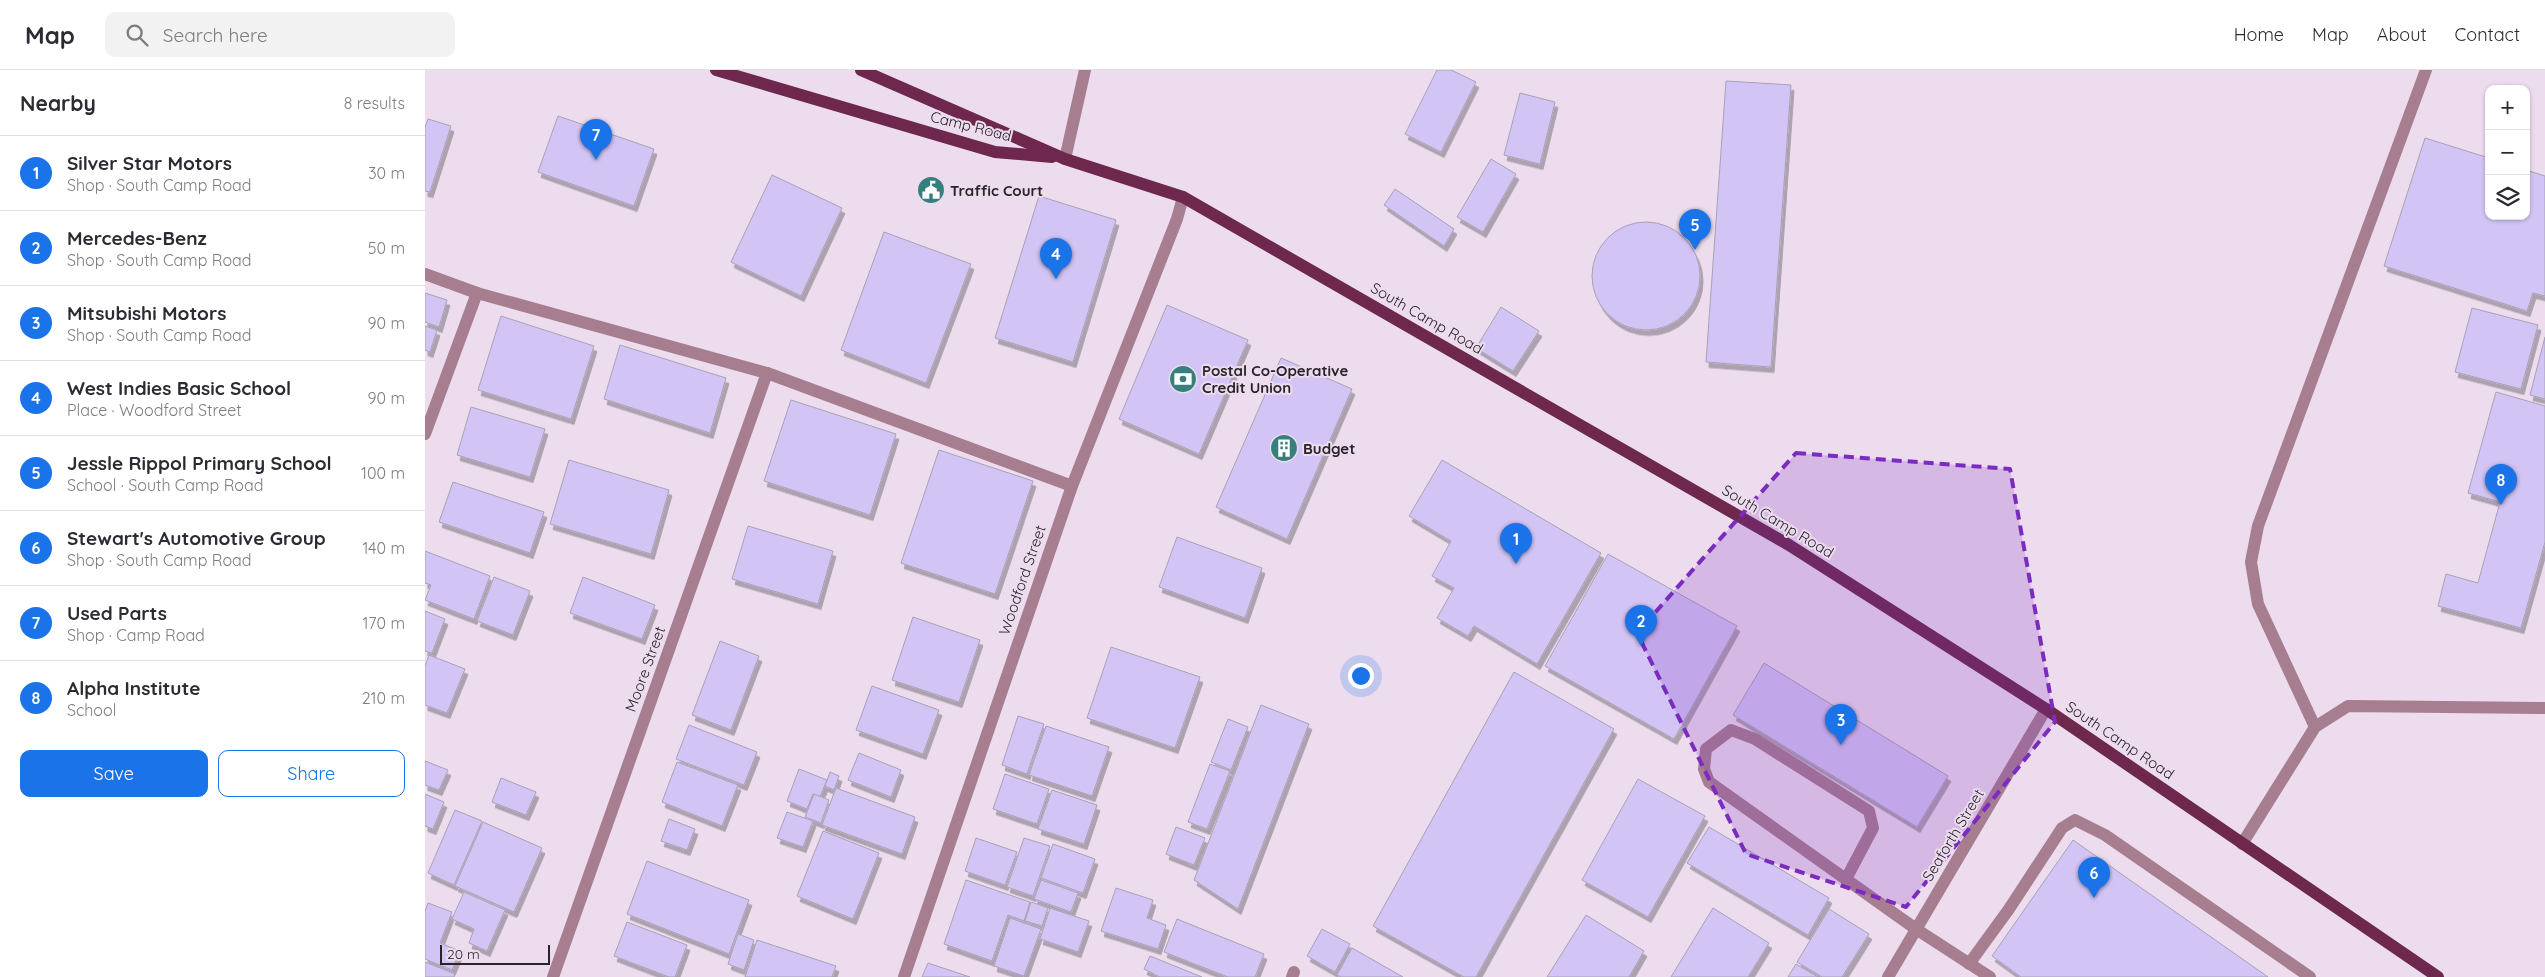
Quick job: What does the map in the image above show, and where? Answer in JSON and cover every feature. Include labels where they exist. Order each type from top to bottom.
[{"type":"main road","name":"Camp Road","points":[[716,70],[995,152],[1065,159]]},
{"type":"main road","name":"Camp Road","points":[[861,70],[1065,159]]},
{"type":"main road","name":"South Camp Road","points":[[1065,159],[1183,197],[1789,545],[2046,709],[2438,977]]},
{"type":"street","points":[[1065,159],[1085,70]]},
{"type":"street","points":[[2315,727],[2258,604],[2251,562],[2258,526],[2426,70]]},
{"type":"street","name":"Woodford Street","points":[[904,977],[1072,486],[1177,219],[1183,197]]},
{"type":"street","points":[[425,274],[477,293],[767,372],[1072,486]]},
{"type":"street","points":[[425,434],[477,293]]},
{"type":"street","name":"Moore Street","points":[[553,977],[767,372]]},
{"type":"street","points":[[2242,844],[2315,727],[2348,706],[2545,708]]},
{"type":"street","name":"Seaforth Street","points":[[1888,977],[2046,709]]},
{"type":"street","points":[[1846,879],[1873,828],[1869,811],[1755,739],[1731,730],[1706,749],[1704,769],[1709,782],[1916,929],[1990,977]]},
{"type":"street","points":[[1969,964],[2009,909],[2062,828],[2075,820],[2105,835],[2310,977]]},
{"type":"highlighted area","points":[[1796,453],[2010,469],[2055,722],[1906,907],[1746,854],[1637,633]]},
{"type":"building","points":[[1437,70],[1451,70],[1476,82],[1441,152],[1405,134]]},
{"type":"building","points":[[1726,81],[1791,85],[1771,367],[1706,362]]},
{"type":"building","points":[[1520,93],[1555,102],[1540,164],[1504,155]]},
{"type":"building","points":[[558,116],[654,149],[634,206],[538,172]]},
{"type":"building","points":[[428,119],[451,126],[430,192],[425,191],[425,127]]},
{"type":"building","points":[[2425,138],[2485,157],[2485,220],[2530,220],[2530,171],[2545,176],[2545,296],[2533,293],[2527,311],[2384,266]]},
{"type":"building","points":[[1491,159],[1516,174],[1483,232],[1457,217]]},
{"type":"building","points":[[772,175],[842,208],[801,296],[731,262]]},
{"type":"building","points":[[1395,189],[1454,229],[1444,246],[1384,205]]},
{"type":"building","points":[[1039,196],[1116,220],[1073,362],[995,338]]},
{"type":"building","points":[[1646,222],[1667,226],[1684,238],[1696,255],[1700,276],[1696,297],[1684,314],[1667,326],[1646,330],[1625,326],[1608,314],[1596,297],[1592,276],[1596,255],[1608,238],[1625,226]]},
{"type":"building","points":[[884,232],[971,264],[926,383],[841,350]]},
{"type":"building","points":[[425,293],[447,300],[439,327],[425,322]]},
{"type":"building","name":"Postal Co-Operative Credit Union","points":[[1167,305],[1248,340],[1199,454],[1119,419]]},
{"type":"building","points":[[1501,307],[1539,331],[1513,371],[1476,348]]},
{"type":"building","points":[[2472,308],[2538,325],[2521,389],[2455,372]]},
{"type":"building","points":[[501,316],[594,346],[571,419],[478,390]]},
{"type":"building","points":[[425,326],[437,330],[430,352],[425,350]]},
{"type":"building","points":[[2545,337],[2545,399],[2530,395]]},
{"type":"building","points":[[620,345],[726,378],[710,433],[604,399]]},
{"type":"building","name":"Budget","points":[[1281,358],[1352,389],[1287,539],[1216,507]]},
{"type":"building","points":[[2496,392],[2545,406],[2545,542],[2521,628],[2438,606],[2446,574],[2478,583],[2500,502],[2468,493]]},
{"type":"building","points":[[791,400],[896,434],[870,515],[764,481]]},
{"type":"building","points":[[471,407],[545,429],[530,477],[457,455]]},
{"type":"building","points":[[939,450],[1033,481],[995,594],[901,563]]},
{"type":"building","points":[[569,460],[669,490],[651,554],[550,524]]},
{"type":"building","points":[[1442,460],[1601,553],[1537,664],[1474,626],[1468,636],[1437,618],[1454,588],[1432,576],[1451,541],[1409,516]]},
{"type":"building","points":[[453,482],[544,512],[530,553],[439,522]]},
{"type":"building","points":[[748,526],[833,551],[818,604],[732,579]]},
{"type":"building","points":[[1177,537],[1262,568],[1245,618],[1159,587]]},
{"type":"building","points":[[425,551],[490,576],[474,619],[425,600],[431,585],[425,583]]},
{"type":"building","points":[[1608,554],[1737,626],[1674,739],[1545,666]]},
{"type":"building","points":[[494,577],[530,591],[513,635],[477,621]]},
{"type":"building","points":[[583,577],[655,605],[642,639],[570,613]]},
{"type":"building","points":[[425,611],[445,619],[432,653],[425,651]]},
{"type":"building","points":[[913,617],[980,640],[959,702],[892,680]]},
{"type":"building","points":[[720,641],[759,656],[731,730],[692,715]]},
{"type":"building","points":[[1111,647],[1200,677],[1175,748],[1087,718]]},
{"type":"building","points":[[429,655],[465,669],[447,713],[425,705],[425,666]]},
{"type":"building","points":[[1764,663],[1948,776],[1917,827],[1733,715]]},
{"type":"building","points":[[1514,672],[1614,729],[1476,977],[1464,977],[1373,926]]},
{"type":"building","points":[[872,686],[939,710],[923,754],[856,730]]},
{"type":"building","points":[[1261,705],[1309,724],[1238,909],[1194,880]]},
{"type":"building","points":[[1018,716],[1044,724],[1027,774],[1002,765]]},
{"type":"building","points":[[1228,719],[1248,727],[1231,770],[1211,762]]},
{"type":"building","points":[[689,725],[757,752],[744,785],[676,759]]},
{"type":"building","points":[[1046,726],[1109,747],[1092,796],[1029,775]]},
{"type":"building","points":[[859,753],[901,770],[891,797],[848,780]]},
{"type":"building","points":[[425,761],[448,770],[439,790],[425,785]]},
{"type":"building","points":[[677,762],[738,785],[722,826],[662,802]]},
{"type":"building","points":[[1210,764],[1230,771],[1207,829],[1188,822]]},
{"type":"building","points":[[799,769],[827,780],[820,797],[813,794],[807,809],[787,801]]},
{"type":"building","points":[[830,772],[839,776],[834,790],[825,786]]},
{"type":"building","points":[[1005,774],[1049,789],[1037,824],[993,809]]},
{"type":"building","points":[[501,778],[536,792],[526,815],[492,802]]},
{"type":"building","points":[[1638,779],[1705,816],[1648,917],[1582,880]]},
{"type":"building","points":[[836,788],[915,817],[902,854],[822,825]]},
{"type":"building","points":[[1052,790],[1097,805],[1084,844],[1038,829]]},
{"type":"building","points":[[425,794],[444,802],[433,829],[425,826]]},
{"type":"building","points":[[814,794],[829,800],[821,823],[805,817]]},
{"type":"building","points":[[455,810],[482,821],[454,885],[428,873]]},
{"type":"building","points":[[787,812],[813,821],[803,847],[777,838]]},
{"type":"building","points":[[669,819],[695,829],[687,850],[661,841]]},
{"type":"building","points":[[483,822],[542,848],[514,912],[455,886]]},
{"type":"building","points":[[1176,827],[1205,838],[1194,865],[1166,854]]},
{"type":"building","points":[[1709,827],[1829,898],[1808,935],[1687,863]]},
{"type":"building","points":[[823,831],[879,853],[853,919],[797,896]]},
{"type":"building","points":[[976,838],[1017,852],[1005,885],[965,871]]},
{"type":"building","points":[[1024,838],[1050,846],[1033,896],[1007,887]]},
{"type":"building","points":[[2073,840],[2268,977],[2021,977],[1992,956]]},
{"type":"building","points":[[1053,844],[1095,859],[1083,893],[1041,878]]},
{"type":"building","points":[[647,861],[749,900],[729,954],[627,914]]},
{"type":"building","points":[[966,880],[1030,902],[1024,921],[1008,915],[992,961],[944,944]]},
{"type":"building","points":[[1041,880],[1078,893],[1071,912],[1034,899]]},
{"type":"building","points":[[1116,888],[1153,900],[1147,918],[1166,925],[1158,949],[1101,931]]},
{"type":"building","points":[[464,892],[505,910],[487,951],[469,943],[474,929],[452,919]]},
{"type":"building","points":[[1031,902],[1048,908],[1042,926],[1025,921]]},
{"type":"building","points":[[428,903],[452,912],[440,943],[460,951],[452,970],[425,959],[425,911]]},
{"type":"building","points":[[1050,908],[1089,921],[1078,952],[1040,939]]},
{"type":"building","points":[[1713,908],[1769,943],[1748,977],[1671,977]]},
{"type":"building","points":[[1829,909],[1869,934],[1842,977],[1822,977],[1797,962]]},
{"type":"building","points":[[1586,915],[1644,951],[1629,977],[1547,977]]},
{"type":"building","points":[[1010,918],[1041,929],[1024,976],[994,966]]},
{"type":"building","points":[[1177,919],[1264,954],[1255,977],[1228,977],[1164,952]]},
{"type":"building","points":[[627,922],[687,945],[675,977],[669,977],[614,956]]},
{"type":"building","points":[[1322,929],[1350,944],[1335,972],[1307,956]]},
{"type":"building","points":[[738,934],[754,940],[744,970],[728,964]]},
{"type":"building","points":[[757,940],[836,966],[832,977],[745,977]]},
{"type":"building","points":[[1352,948],[1403,977],[1341,977],[1337,975]]},
{"type":"building","points":[[1150,956],[1202,977],[1160,977],[1144,969]]},
{"type":"building","points":[[425,962],[455,974],[454,977],[425,977]]},
{"type":"building","points":[[928,963],[970,977],[922,977]]},
{"type":"building","points":[[1796,964],[1818,977],[1788,977]]},
{"type":"place","name":"Used Parts","points":[[596,160]]},
{"type":"place","name":"Traffic Court","points":[[931,190]]},
{"type":"place","name":"Jessle Rippol Primary School","points":[[1695,250]]},
{"type":"place","name":"West Indies Basic School","points":[[1056,279]]},
{"type":"place","name":"Postal Co-Operative Credit Union","points":[[1183,379]]},
{"type":"place","name":"Budget","points":[[1284,448]]},
{"type":"place","name":"Alpha Institute","points":[[2501,505]]},
{"type":"place","name":"Silver Star Motors","points":[[1516,564]]},
{"type":"place","name":"Mercedes-Benz","points":[[1641,646]]},
{"type":"place","name":"Mitsubishi Motors","points":[[1841,745]]},
{"type":"place","name":"Stewart's Automotive Group","points":[[2094,898]]}]
